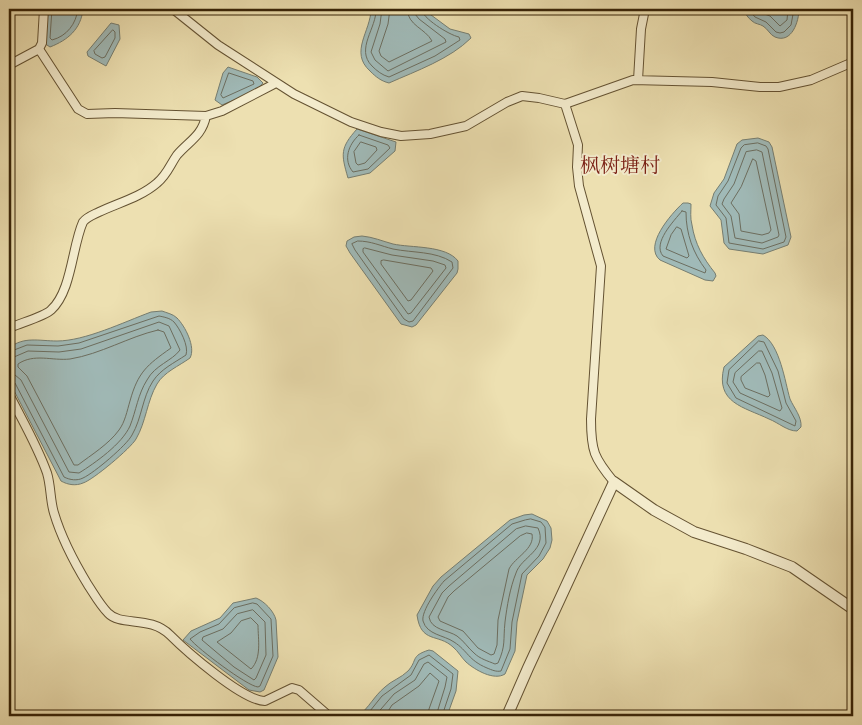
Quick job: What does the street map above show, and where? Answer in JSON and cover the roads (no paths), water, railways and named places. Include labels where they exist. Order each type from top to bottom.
[{"type":"street","points":[[9,64],[39,50],[42,43],[44,9]]},
{"type":"street","points":[[173,9],[218,45],[312,104],[351,122],[381,132],[401,136],[430,134],[466,126],[507,102],[522,96],[565,104],[633,80],[712,82],[779,87],[811,80],[853,62]]},
{"type":"street","points":[[638,80],[641,28],[645,9]]},
{"type":"street","points":[[39,50],[81,112],[206,116],[222,111],[276,83]]},
{"type":"street","points":[[565,104],[578,145],[577,167],[579,186],[601,266],[591,419],[592,442],[596,461],[614,482],[654,510],[694,532],[792,567],[853,609]]},
{"type":"street","points":[[9,330],[52,310],[60,298],[70,271],[82,222],[110,206],[148,190],[156,184],[167,174],[178,155],[196,138],[206,116]]},
{"type":"street","points":[[9,394],[43,462],[49,482],[54,514],[70,554],[102,607],[109,615],[162,627],[187,652],[243,694],[264,702],[292,688],[299,690],[329,716]]},
{"type":"street","points":[[507,716],[614,482]]},
{"type":"water","points":[[47,9],[83,9],[80,22],[72,33],[50,47],[44,43]]},
{"type":"water","points":[[371,9],[423,9],[450,29],[469,34],[471,38],[443,58],[389,83],[372,73],[364,64],[361,56]]},
{"type":"water","points":[[742,9],[799,9],[798,19],[793,30],[786,37],[781,38],[773,36],[763,26],[753,22]]},
{"type":"water","points":[[111,23],[119,25],[120,39],[106,66],[88,56],[87,52]]},
{"type":"water","points":[[228,67],[257,77],[263,83],[250,93],[222,105],[215,100],[223,73]]},
{"type":"water","points":[[357,129],[396,142],[395,151],[370,173],[348,178],[343,157],[347,141]]},
{"type":"water","points":[[758,138],[769,142],[772,147],[791,237],[788,245],[763,254],[729,249],[724,243],[721,220],[710,206],[714,193],[724,179],[737,144],[742,140]]},
{"type":"water","points":[[683,203],[691,204],[691,220],[697,245],[715,273],[716,276],[713,281],[705,280],[660,260],[656,254],[655,247],[661,230]]},
{"type":"water","points":[[362,236],[393,244],[445,252],[458,261],[457,273],[416,325],[412,327],[401,324],[350,253],[346,246],[347,241],[354,237]]},
{"type":"water","points":[[162,311],[175,317],[183,326],[191,343],[190,358],[168,373],[157,384],[136,439],[127,449],[88,481],[72,485],[61,481],[9,381],[9,348],[26,341],[57,341],[80,338],[151,312]]},
{"type":"water","points":[[763,335],[769,340],[778,355],[790,399],[800,420],[801,427],[797,431],[786,428],[741,407],[728,396],[724,389],[722,379],[724,367],[758,336]]},
{"type":"water","points":[[532,514],[547,521],[551,528],[552,540],[550,548],[543,559],[527,575],[517,622],[515,651],[505,674],[501,676],[490,675],[470,665],[447,643],[426,634],[419,624],[417,615],[433,586],[441,577],[510,520]]},
{"type":"water","points":[[256,598],[268,607],[275,617],[278,657],[264,690],[260,692],[249,690],[183,640],[191,631],[220,618],[233,603]]},
{"type":"water","points":[[429,650],[433,651],[458,671],[456,691],[447,716],[358,716],[385,687],[408,671],[419,654]]},
{"type":"district","name":"枫树塘村","points":[[620,165]]}]
